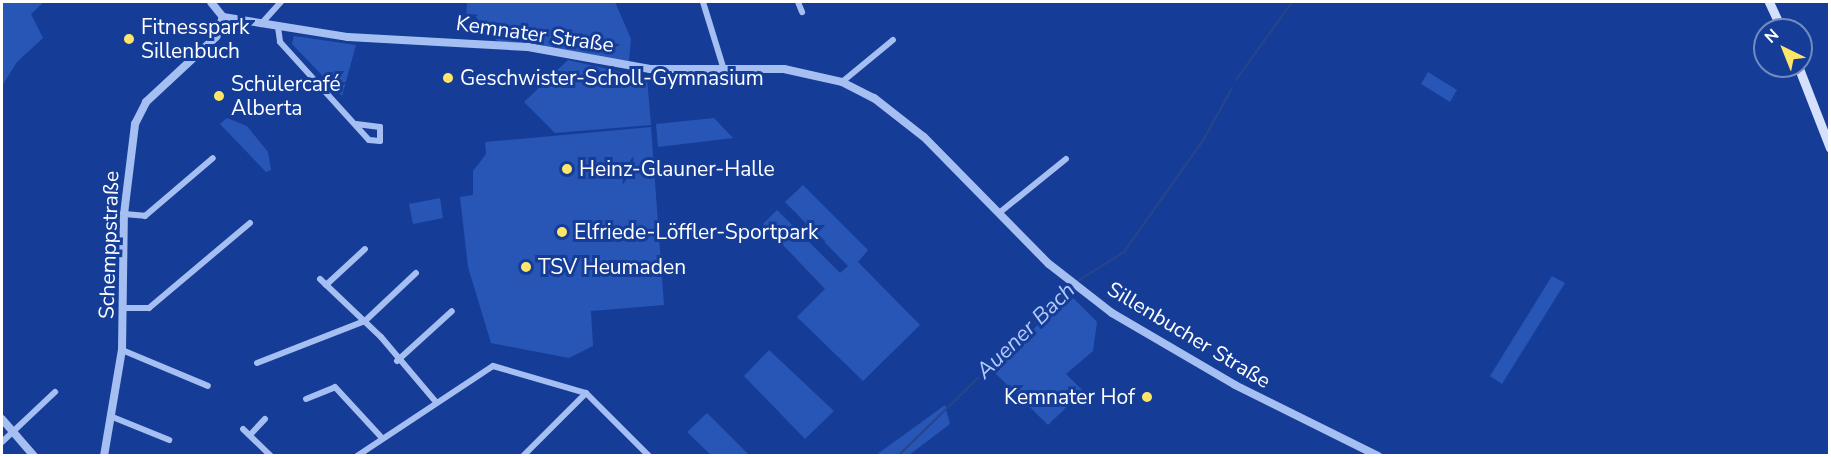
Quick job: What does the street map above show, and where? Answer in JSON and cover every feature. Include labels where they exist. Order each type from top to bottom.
[{"type":"main road","points":[[1769,2],[1776,18]]},
{"type":"main road","points":[[1803,78],[1830,148]]},
{"type":"street","points":[[211,2],[223,17]]},
{"type":"street","points":[[261,24],[281,2]]},
{"type":"street","points":[[703,2],[724,70]]},
{"type":"street","points":[[798,2],[802,12]]},
{"type":"street","name":"Kemnater Straße","points":[[223,17],[348,37],[501,44],[650,69],[784,69],[842,82],[891,110],[951,164]]},
{"type":"street","name":"Schemppstraße","points":[[104,456],[123,350],[126,308],[124,214],[140,110],[216,37],[223,17]]},
{"type":"street","points":[[278,27],[280,42],[356,124]]},
{"type":"street","points":[[842,82],[893,40]]},
{"type":"street","points":[[124,214],[145,216],[213,158]]},
{"type":"street","points":[[999,213],[1066,159]]},
{"type":"street","name":"Sillenbucher Straße","points":[[951,164],[1073,284],[1227,380],[1378,456]]},
{"type":"street","points":[[126,308],[149,308],[250,223]]},
{"type":"street","points":[[326,285],[365,249]]},
{"type":"street","points":[[256,363],[365,321],[416,273]]},
{"type":"street","points":[[320,279],[365,321],[397,361],[435,401]]},
{"type":"street","points":[[397,361],[452,311]]},
{"type":"street","points":[[123,350],[208,387]]},
{"type":"street","points":[[357,456],[435,401],[492,366],[586,393],[650,455]]},
{"type":"street","points":[[306,399],[335,387],[382,438]]},
{"type":"street","points":[[2,442],[55,393]]},
{"type":"street","points":[[523,456],[586,393]]},
{"type":"street","points":[[110,416],[169,440]]},
{"type":"street","points":[[2,419],[34,456]]},
{"type":"street","points":[[250,435],[265,419]]},
{"type":"street","points":[[243,429],[272,456]]},
{"type":"shaded area","points":[[2,2],[44,2],[31,14],[43,38],[17,62],[2,86]]},
{"type":"shaded area","points":[[467,2],[615,2],[631,39],[629,61],[498,42],[476,17],[466,17]]},
{"type":"shaded area","points":[[294,36],[356,45],[342,96],[292,44]]},
{"type":"shaded area","points":[[568,60],[647,78],[651,125],[555,133],[524,102]]},
{"type":"shaded area","points":[[1428,72],[1457,90],[1450,102],[1421,84]]},
{"type":"shaded area","points":[[227,118],[247,126],[268,152],[271,170],[266,172],[220,124]]},
{"type":"shaded area","points":[[714,118],[733,138],[658,147],[656,124]]},
{"type":"shaded area","name":"Elfriede-Löffler-Sportpark","points":[[651,127],[664,305],[591,311],[593,346],[569,358],[491,343],[468,267],[460,197],[473,195],[473,171],[486,154],[485,142]]},
{"type":"shaded area","points":[[803,185],[868,250],[858,262],[920,325],[863,381],[797,317],[825,289],[763,224],[777,210],[840,273],[848,266],[785,202]]},
{"type":"shaded area","points":[[440,198],[443,218],[413,224],[409,204]]},
{"type":"shaded area","points":[[1552,276],[1565,283],[1502,384],[1490,376]]},
{"type":"shaded area","points":[[1069,294],[1097,322],[1093,351],[1066,374],[1083,391],[1048,425],[992,370]]},
{"type":"shaded area","points":[[769,350],[834,411],[805,439],[744,376]]},
{"type":"shaded area","points":[[945,405],[950,424],[909,455],[876,455]]},
{"type":"shaded area","points":[[707,413],[749,455],[711,455],[687,432]]},
{"type":"waterway","points":[[1236,80],[1292,2]]},
{"type":"waterway","name":"Auener Bach","points":[[1076,282],[1124,252],[1204,139],[1232,88]]},
{"type":"waterway","name":"Auener Bach","points":[[898,456],[1072,286]]},
{"type":"place","name":"Fitnesspark Sillenbuch","points":[[129,39]]},
{"type":"place","name":"Geschwister-Scholl-Gymnasium","points":[[448,78]]},
{"type":"place","name":"Schülercafé Alberta","points":[[219,96]]},
{"type":"place","name":"Heinz-Glauner-Halle","points":[[567,169]]},
{"type":"place","name":"Elfriede-Löffler-Sportpark","points":[[562,232]]},
{"type":"place","name":"TSV Heumaden","points":[[526,267]]},
{"type":"place","name":"Kemnater Hof","points":[[1147,397]]}]
